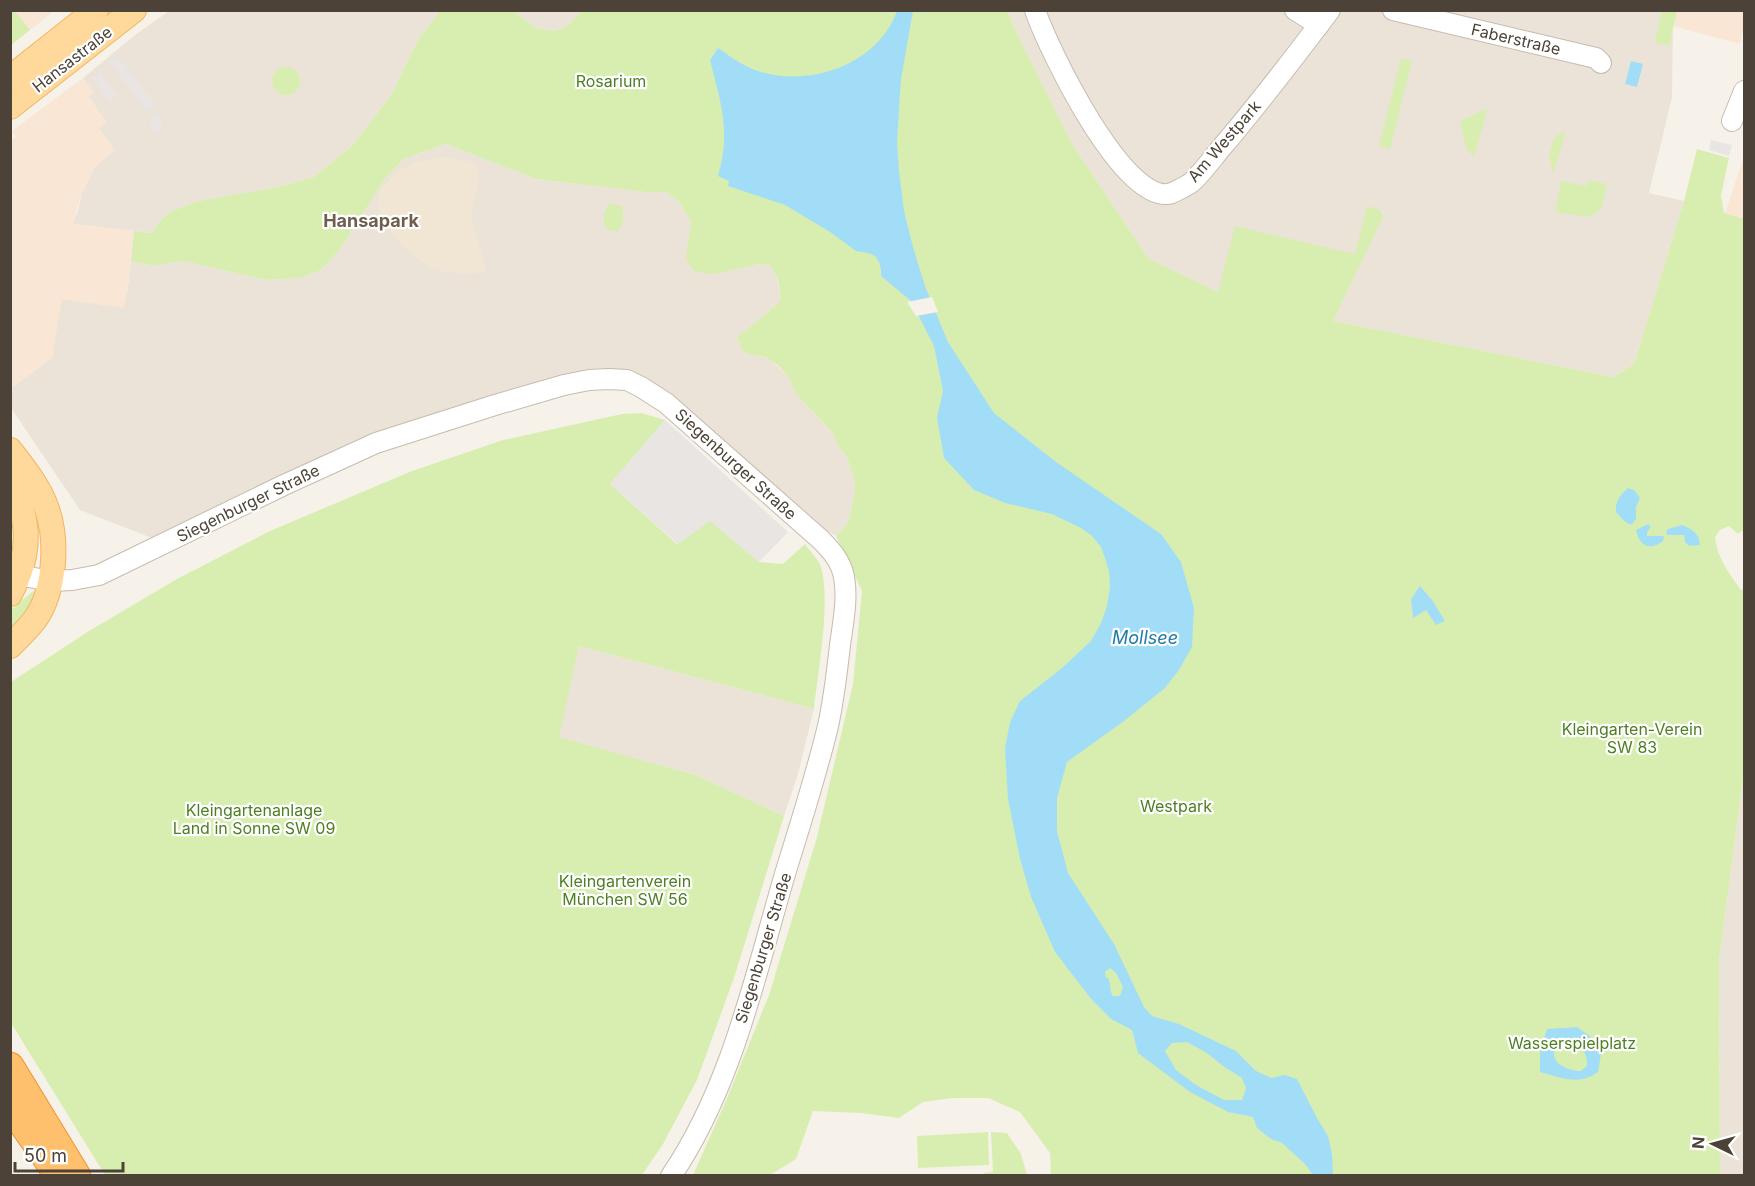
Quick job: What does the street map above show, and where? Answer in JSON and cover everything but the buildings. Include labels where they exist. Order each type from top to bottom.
[{"type":"highway","points":[[10,1066],[77,1176]]},
{"type":"highway","points":[[10,1106],[59,1176]]},
{"type":"highway","points":[[10,1138],[36,1176]]},
{"type":"main road","name":"Hansastraße","points":[[10,78],[96,10]]},
{"type":"main road","name":"Hansastraße","points":[[10,106],[134,10]]},
{"type":"main road","points":[[10,450],[31,479],[47,508],[54,550],[50,581],[37,617],[10,646]]},
{"type":"main road","points":[[10,478],[21,504],[26,531],[26,548],[15,585]]},
{"type":"street","name":"Am Westpark","points":[[1035,10],[1055,58],[1077,100],[1100,136],[1141,185],[1157,192],[1170,194],[1191,182],[1247,117],[1324,18]]},
{"type":"street","points":[[1295,10],[1324,18]]},
{"type":"street","name":"Faberstraße","points":[[1393,10],[1596,58],[1601,63]]},
{"type":"street","points":[[1732,121],[1744,91]]},
{"type":"street","name":"Siegenburger Straße","points":[[15,585],[99,575],[284,484],[393,437],[495,405],[564,386],[600,379],[627,380],[661,399],[820,539],[838,561],[844,577],[845,593],[836,681],[828,725],[808,800],[731,1053],[710,1104],[671,1176]]},
{"type":"shaded area","points":[[11,11],[54,11],[11,45]]},
{"type":"shaded area","points":[[169,11],[440,11],[419,38],[391,95],[352,146],[314,177],[277,187],[199,201],[169,212],[155,227],[154,233],[72,224],[82,193],[94,168],[99,128],[106,122],[88,96],[93,92],[83,78],[135,35]]},
{"type":"shaded area","points":[[514,11],[583,11],[566,27],[552,31],[536,28]]},
{"type":"shaded area","points":[[1008,11],[1677,11],[1673,26],[1672,97],[1649,193],[1684,201],[1634,364],[1613,377],[1333,321],[1218,293],[1149,259],[1071,142]]},
{"type":"shaded area","points":[[1677,11],[1744,11],[1740,44],[1673,26]]},
{"type":"shaded area","points":[[118,56],[155,104],[147,111],[109,62]]},
{"type":"shaded area","points":[[100,72],[117,95],[110,101],[92,78]]},
{"type":"shaded area","points":[[83,78],[94,92],[88,97],[106,122],[99,128],[115,150],[94,168],[82,193],[72,224],[134,231],[127,294],[123,308],[62,299],[52,358],[11,389],[10,141],[16,137],[12,131]]},
{"type":"shaded area","points":[[160,113],[161,133],[151,131],[151,117]]},
{"type":"shaded area","points":[[1711,140],[1732,145],[1729,156],[1709,150]]},
{"type":"shaded area","points":[[446,144],[536,179],[645,192],[667,192],[680,203],[687,213],[691,222],[690,234],[744,266],[770,265],[775,271],[780,301],[737,338],[743,352],[765,357],[778,366],[789,378],[795,393],[833,433],[838,447],[847,457],[855,482],[854,495],[848,523],[836,536],[824,529],[679,402],[636,374],[600,368],[420,418],[363,440],[157,540],[80,510],[11,408],[10,389],[52,358],[61,299],[127,294],[131,261],[152,266],[183,261],[266,280],[300,278],[321,270],[341,248],[384,180],[403,159]]},
{"type":"shaded area","points":[[1744,156],[1744,219],[1724,213]]},
{"type":"shaded area","points":[[442,157],[470,161],[476,165],[479,180],[471,214],[485,263],[486,270],[483,273],[445,272],[427,266],[403,247],[389,230],[378,209],[382,187],[397,171],[415,162]]},
{"type":"shaded area","points":[[665,420],[788,532],[759,562],[710,521],[678,544],[610,484]]},
{"type":"shaded area","points":[[579,646],[814,709],[798,774],[784,816],[696,775],[558,737]]},
{"type":"shaded area","points":[[1744,771],[1744,1175],[1720,1176],[1719,961]]},
{"type":"green space","points":[[11,10],[15,11],[30,30],[11,45]]},
{"type":"green space","name":"Westpark","points":[[583,10],[1008,11],[1071,142],[1149,259],[1218,292],[1235,226],[1355,254],[1367,206],[1380,210],[1383,217],[1333,321],[1613,377],[1634,364],[1684,201],[1697,149],[1729,158],[1721,195],[1724,213],[1744,219],[1744,529],[1738,534],[1729,526],[1720,530],[1715,537],[1724,565],[1741,590],[1744,589],[1744,771],[1719,961],[1720,1175],[1051,1175],[1050,1153],[1020,1112],[988,1098],[953,1098],[923,1102],[899,1118],[861,1113],[813,1111],[796,1159],[770,1175],[693,1175],[769,995],[817,837],[853,684],[862,591],[836,536],[848,523],[854,495],[855,482],[847,457],[838,447],[833,433],[795,393],[789,378],[779,366],[765,357],[743,352],[737,337],[780,301],[778,282],[773,269],[770,265],[759,264],[719,273],[705,274],[693,270],[686,259],[691,222],[680,203],[667,192],[645,192],[536,179],[446,144],[403,159],[384,180],[341,248],[321,270],[300,278],[266,280],[183,261],[152,266],[131,261],[134,231],[154,233],[155,227],[169,212],[199,201],[277,187],[314,177],[352,146],[391,95],[419,38],[440,11],[514,11],[536,28],[552,31],[566,27]]},
{"type":"green space","points":[[1662,11],[1677,11],[1669,46],[1655,42]]},
{"type":"green space","points":[[1401,58],[1412,61],[1390,149],[1379,146]]},
{"type":"green space","points":[[286,67],[296,71],[300,81],[296,91],[286,95],[276,91],[272,81],[276,71]]},
{"type":"green space","points":[[1488,108],[1474,157],[1466,148],[1460,121]]},
{"type":"green space","points":[[1566,132],[1553,174],[1549,154],[1555,136]]},
{"type":"green space","points":[[1588,180],[1607,184],[1602,208],[1590,217],[1555,212],[1561,181],[1587,186]]},
{"type":"green space","points":[[610,203],[622,206],[623,219],[618,231],[607,230],[603,219],[604,212]]},
{"type":"green space","name":"Kleingartenanlage Land in Sonne SW 09","points":[[641,413],[665,420],[610,484],[677,544],[710,520],[759,562],[783,564],[805,544],[821,567],[825,599],[814,709],[579,646],[559,737],[696,775],[784,816],[735,975],[697,1080],[663,1144],[642,1175],[105,1175],[11,1023],[11,682],[89,631],[177,579],[270,531],[412,471],[503,440],[622,414]]},
{"type":"green space","points":[[33,591],[37,594],[24,615],[11,629],[11,610]]},
{"type":"green space","points":[[988,1132],[989,1165],[918,1168],[917,1136]]},
{"type":"green space","points":[[991,1132],[1007,1133],[1021,1154],[1027,1175],[984,1175],[984,1173],[993,1172]]},
{"type":"water","name":"Mollsee","points":[[897,11],[913,11],[901,79],[897,142],[899,171],[904,211],[913,247],[925,286],[948,342],[994,413],[1056,462],[1161,534],[1181,562],[1194,608],[1192,647],[1165,688],[1067,762],[1057,798],[1057,831],[1068,873],[1114,944],[1144,1007],[1152,1016],[1179,1024],[1236,1051],[1256,1071],[1271,1078],[1285,1075],[1297,1079],[1328,1136],[1333,1175],[1313,1175],[1305,1164],[1282,1143],[1271,1139],[1257,1128],[1253,1117],[1228,1112],[1190,1092],[1138,1053],[1132,1030],[1111,1019],[1092,1000],[1055,952],[1031,897],[1020,859],[1008,799],[1005,748],[1010,722],[1020,701],[1062,668],[1091,641],[1101,623],[1110,587],[1109,571],[1101,547],[1081,528],[1052,514],[1005,503],[974,490],[944,458],[937,418],[943,391],[934,346],[911,301],[881,276],[879,262],[875,256],[856,251],[830,232],[785,205],[728,186],[729,181],[718,176],[724,145],[724,131],[721,104],[710,60],[718,48],[742,64],[758,71],[799,76],[840,67],[859,58],[875,45],[888,29]],"holes":[[[1110,968],[1116,973],[1123,987],[1120,996],[1113,996],[1111,992],[1109,979],[1105,972]],[[1187,1042],[1242,1078],[1246,1088],[1242,1100],[1224,1100],[1196,1085],[1176,1070],[1165,1051],[1172,1043]]]},
{"type":"water","points":[[1631,61],[1643,64],[1637,87],[1625,84]]},
{"type":"water","points":[[1628,488],[1634,490],[1640,498],[1636,507],[1636,519],[1631,525],[1616,512],[1619,499]]},
{"type":"water","points":[[1648,524],[1651,527],[1647,536],[1664,536],[1663,541],[1653,546],[1642,543],[1636,530]]},
{"type":"water","points":[[1682,525],[1695,532],[1700,545],[1689,546],[1685,542],[1684,535],[1667,535],[1668,529]]},
{"type":"water","points":[[1420,586],[1445,621],[1436,625],[1426,610],[1413,618],[1411,599]]},
{"type":"water","points":[[1577,1027],[1591,1037],[1601,1054],[1598,1072],[1584,1079],[1570,1080],[1540,1072],[1540,1050],[1547,1029]],"holes":[[[1564,1043],[1578,1047],[1584,1052],[1587,1066],[1581,1071],[1564,1067],[1556,1060],[1555,1050],[1558,1044]]]},
{"type":"pier","points":[[932,297],[938,312],[916,316],[907,302]]},
{"type":"district","name":"Hansapark","points":[[371,220]]},
{"type":"park label","name":"Rosarium","points":[[611,81]]},
{"type":"park label","name":"Kleingarten-Verein SW 83","points":[[1632,738]]},
{"type":"park label","name":"Kleingartenverein München SW 56","points":[[625,890]]},
{"type":"park label","name":"Wasserspielplatz","points":[[1572,1043]]}]
